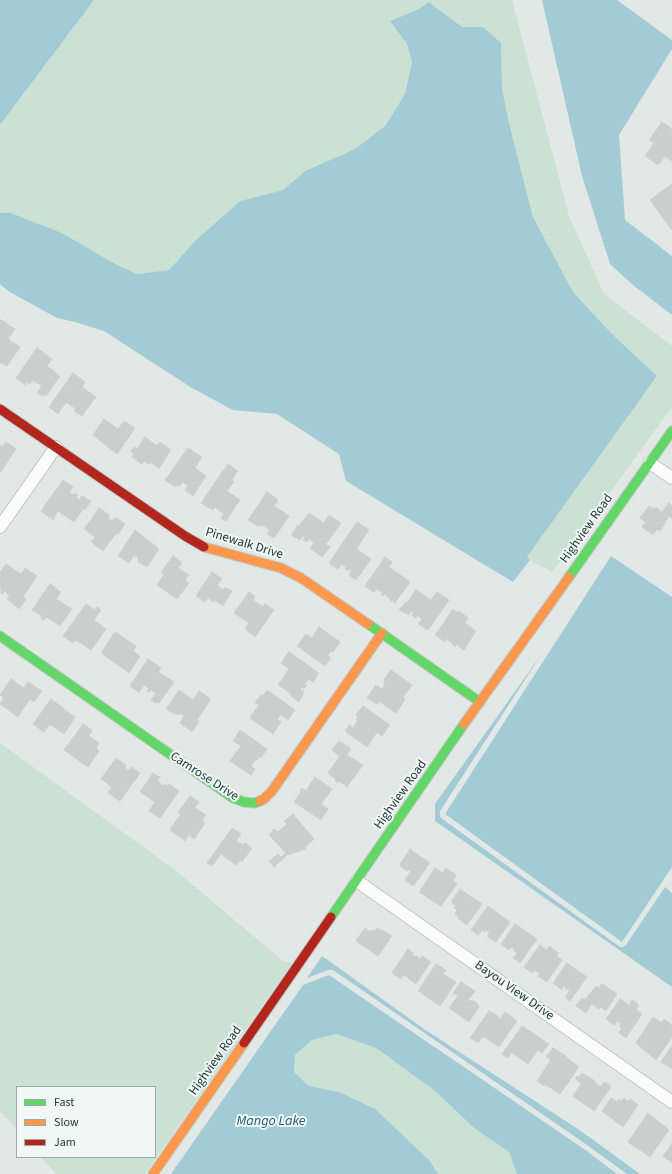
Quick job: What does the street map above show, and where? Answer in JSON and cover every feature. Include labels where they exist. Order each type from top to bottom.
[{"type":"street","name":"Pinewalk Drive","points":[[0,409],[201,546],[281,568],[301,578],[480,702]]},
{"type":"street","name":"Highview Road","points":[[153,1174],[480,702],[672,431]]},
{"type":"street","points":[[0,527],[56,448]]},
{"type":"street","points":[[650,463],[672,478]]},
{"type":"street","name":"Camrose Drive","points":[[0,636],[233,798],[244,802],[255,803],[264,799],[272,791],[382,633]]},
{"type":"street","name":"Bayou View Drive","points":[[357,881],[672,1102]]},
{"type":"green space","points":[[94,0],[512,0],[569,216],[604,294],[672,346],[672,407],[552,572],[526,558],[657,376],[612,334],[573,292],[533,217],[502,89],[501,43],[483,27],[462,27],[429,2],[419,9],[390,21],[407,44],[412,62],[405,94],[385,126],[355,149],[305,171],[283,190],[240,201],[195,241],[169,270],[137,274],[117,265],[62,233],[11,213],[0,213],[0,125]]},
{"type":"green space","points":[[0,743],[175,870],[283,961],[292,963],[145,1174],[56,1174],[42,1158],[156,1158],[156,1086],[16,1086],[16,1128],[0,1111]]},
{"type":"green space","points":[[336,1034],[376,1048],[435,1091],[474,1128],[509,1152],[517,1174],[438,1174],[429,1160],[339,1092],[309,1086],[294,1072],[295,1055],[312,1040]]},
{"type":"water","points":[[0,0],[94,0],[0,125]]},
{"type":"water","points":[[542,0],[617,0],[672,40],[672,49],[619,135],[625,220],[672,256],[672,315],[633,285],[610,264],[582,176]]},
{"type":"water","points":[[429,2],[462,27],[483,27],[501,43],[502,89],[533,217],[573,292],[612,334],[657,376],[527,557],[530,560],[513,582],[346,481],[339,454],[277,414],[233,410],[192,388],[104,331],[57,318],[8,291],[0,284],[0,213],[11,213],[62,233],[117,265],[137,274],[169,270],[195,241],[240,201],[283,190],[305,171],[355,149],[385,126],[405,94],[412,62],[407,44],[390,21],[419,9]]},
{"type":"water","points":[[611,556],[672,597],[672,867],[622,942],[445,814]]},
{"type":"water","points":[[541,655],[440,811],[440,816],[620,947],[626,945],[665,887],[672,893],[672,987],[435,821],[435,804]]},
{"type":"water","points":[[322,956],[424,1029],[581,1131],[640,1174],[627,1174],[333,970],[328,970],[307,978]]},
{"type":"water","name":"Mango Lake","points":[[329,975],[584,1149],[617,1174],[517,1174],[509,1152],[474,1128],[435,1091],[376,1048],[336,1034],[312,1040],[295,1055],[294,1072],[309,1086],[339,1092],[375,1109],[429,1160],[438,1174],[171,1174],[303,985]]},
{"type":"building","points":[[662,122],[672,129],[672,161],[665,156],[658,165],[645,156],[654,143],[649,140]]},
{"type":"building","points":[[672,184],[672,228],[671,229],[650,200]]},
{"type":"building","points":[[1,320],[15,329],[8,339],[20,347],[7,366],[0,362]]},
{"type":"building","points":[[37,348],[52,359],[47,366],[60,376],[46,396],[42,396],[37,393],[42,386],[33,380],[30,384],[27,382],[25,385],[16,378]]},
{"type":"building","points":[[73,373],[85,382],[82,387],[96,397],[82,416],[74,411],[76,409],[66,402],[58,414],[49,407]]},
{"type":"building","points":[[104,419],[118,429],[124,421],[135,428],[117,454],[93,435]]},
{"type":"building","points":[[145,437],[157,446],[160,442],[171,450],[159,468],[150,462],[149,464],[144,461],[142,464],[132,457],[134,454],[131,451],[134,447],[137,449]]},
{"type":"building","points":[[6,442],[16,449],[0,473],[0,446],[2,447]]},
{"type":"building","points":[[188,448],[202,457],[195,468],[206,476],[193,496],[185,490],[188,486],[183,482],[180,486],[177,485],[175,487],[165,480]]},
{"type":"building","points":[[228,464],[238,471],[232,480],[234,482],[227,491],[240,500],[226,521],[221,518],[224,514],[215,507],[213,510],[201,503]]},
{"type":"building","points":[[63,480],[73,487],[69,492],[73,495],[75,493],[78,495],[76,498],[79,500],[82,496],[91,501],[74,522],[58,511],[53,520],[41,511]]},
{"type":"building","points":[[267,492],[278,500],[274,506],[289,516],[274,538],[267,534],[270,530],[263,525],[258,526],[248,520]]},
{"type":"building","points":[[669,503],[672,506],[672,518],[669,516],[661,530],[659,531],[657,529],[653,535],[642,527],[646,522],[640,518],[649,506],[654,509],[655,507],[662,512]]},
{"type":"building","points":[[99,508],[109,515],[108,518],[112,521],[115,517],[125,524],[118,534],[116,533],[103,551],[91,542],[95,537],[84,529]]},
{"type":"building","points":[[309,513],[324,523],[329,515],[341,523],[326,544],[330,547],[322,557],[310,548],[314,543],[309,539],[307,542],[303,540],[305,537],[303,536],[300,540],[291,535]]},
{"type":"building","points":[[357,522],[369,530],[356,549],[371,559],[356,580],[349,575],[352,571],[350,569],[349,571],[345,569],[346,567],[342,564],[338,569],[329,563]]},
{"type":"building","points":[[135,530],[159,549],[147,567],[138,562],[138,558],[134,555],[129,563],[118,556]]},
{"type":"building","points":[[173,556],[182,563],[178,568],[189,575],[185,580],[189,583],[177,599],[157,585],[164,574],[161,572]]},
{"type":"building","points":[[385,557],[392,562],[389,567],[410,582],[395,603],[384,594],[383,596],[381,594],[382,592],[376,589],[374,592],[365,586]]},
{"type":"building","points":[[6,564],[21,574],[25,568],[37,576],[23,597],[26,599],[19,609],[7,599],[10,595],[8,595],[5,591],[3,594],[0,592],[2,589],[0,588],[0,572]]},
{"type":"building","points":[[212,572],[222,579],[217,585],[223,590],[225,587],[232,591],[223,606],[208,598],[205,602],[196,596]]},
{"type":"building","points":[[50,584],[61,592],[56,599],[72,609],[60,626],[47,617],[44,620],[41,618],[42,616],[32,610]]},
{"type":"building","points":[[416,590],[431,600],[437,592],[449,600],[428,630],[418,624],[422,619],[417,615],[416,618],[412,615],[414,613],[411,611],[409,615],[399,610],[406,602],[407,603]]},
{"type":"building","points":[[249,592],[255,596],[253,600],[263,607],[265,604],[274,610],[255,637],[245,629],[249,623],[234,613]]},
{"type":"building","points":[[86,604],[95,610],[97,607],[101,610],[94,620],[106,629],[91,650],[76,640],[73,643],[63,636]]},
{"type":"building","points":[[453,609],[458,613],[459,611],[468,618],[465,623],[476,631],[464,650],[456,644],[455,647],[452,644],[453,642],[452,643],[448,640],[448,638],[445,642],[435,635]]},
{"type":"building","points":[[319,627],[340,642],[333,652],[331,651],[328,655],[331,658],[325,666],[297,646],[306,634],[312,638]]},
{"type":"building","points":[[115,632],[136,646],[133,651],[140,656],[129,673],[101,653]]},
{"type":"building","points":[[289,652],[319,673],[313,682],[308,679],[304,684],[307,685],[304,689],[302,687],[300,689],[304,692],[299,702],[290,695],[292,694],[278,685],[289,669],[281,663]]},
{"type":"building","points":[[148,659],[161,668],[158,672],[174,682],[159,703],[151,700],[156,693],[151,690],[149,692],[147,691],[149,689],[144,685],[139,692],[130,686]]},
{"type":"building","points":[[391,670],[412,685],[403,697],[405,699],[396,713],[379,701],[377,704],[367,698],[376,685],[382,689],[385,683],[384,679]]},
{"type":"building","points":[[11,679],[24,688],[28,682],[42,691],[34,702],[30,699],[18,717],[0,704],[4,698],[0,695]]},
{"type":"building","points":[[179,690],[193,700],[199,691],[211,699],[197,720],[199,722],[192,732],[180,723],[184,716],[180,713],[178,715],[175,713],[174,714],[166,709]]},
{"type":"building","points":[[267,690],[295,710],[288,720],[281,715],[277,719],[281,722],[273,734],[250,718],[259,705],[255,703]]},
{"type":"building","points":[[51,699],[75,717],[64,734],[50,724],[44,732],[33,724]]},
{"type":"building","points":[[363,706],[390,725],[382,736],[377,732],[367,747],[345,731],[349,725],[353,728],[358,720],[356,719],[358,717],[356,715]]},
{"type":"building","points":[[83,724],[92,730],[89,736],[99,743],[96,748],[99,751],[88,767],[64,750]]},
{"type":"building","points":[[240,730],[267,749],[261,758],[259,757],[257,760],[256,759],[251,766],[255,769],[251,775],[230,761],[241,746],[233,741]]},
{"type":"building","points":[[339,741],[351,749],[347,755],[363,765],[347,787],[339,781],[338,783],[335,781],[336,779],[328,773],[340,756],[332,750]]},
{"type":"building","points":[[116,758],[126,765],[125,768],[129,771],[131,767],[140,773],[120,801],[108,793],[112,787],[101,779]]},
{"type":"building","points":[[153,773],[160,777],[157,781],[164,786],[165,784],[168,786],[169,784],[179,791],[160,818],[149,811],[155,802],[140,792]]},
{"type":"building","points":[[315,777],[332,789],[321,804],[328,809],[321,820],[294,802],[302,788],[306,791]]},
{"type":"building","points":[[190,796],[199,802],[195,808],[206,815],[202,820],[205,823],[194,839],[189,835],[185,841],[170,830],[181,814],[178,812]]},
{"type":"building","points":[[293,814],[314,839],[304,848],[306,849],[287,855],[274,867],[269,861],[278,854],[281,857],[286,853],[269,835],[274,829],[278,832],[287,824],[284,821]]},
{"type":"building","points":[[232,828],[241,834],[236,841],[243,845],[244,843],[247,844],[252,848],[242,862],[240,860],[236,865],[221,854],[212,866],[207,863]]},
{"type":"building","points":[[410,849],[430,863],[413,886],[405,880],[411,871],[407,871],[401,867],[400,864]]},
{"type":"building","points":[[435,868],[442,873],[446,868],[456,875],[453,880],[457,884],[441,906],[419,892]]},
{"type":"building","points":[[460,889],[482,904],[467,925],[458,919],[459,917],[455,914],[457,910],[454,908],[456,906],[451,902]]},
{"type":"building","points":[[488,906],[510,922],[496,942],[487,936],[490,933],[486,930],[485,932],[482,930],[478,935],[471,930]]},
{"type":"building","points":[[515,924],[537,939],[520,963],[513,958],[517,953],[514,951],[515,949],[511,947],[509,950],[501,944]]},
{"type":"building","points":[[365,928],[370,932],[372,930],[375,931],[377,928],[392,936],[378,956],[356,941]]},
{"type":"building","points":[[540,945],[547,950],[549,946],[559,953],[556,956],[562,960],[547,982],[538,976],[540,974],[535,970],[533,973],[524,967]]},
{"type":"building","points":[[408,949],[415,957],[416,956],[420,959],[422,956],[431,962],[416,984],[404,975],[401,979],[392,973]]},
{"type":"building","points":[[567,963],[587,977],[570,1001],[565,997],[570,990],[565,989],[566,987],[564,986],[562,990],[553,983]]},
{"type":"building","points":[[436,964],[446,970],[443,974],[456,982],[440,1006],[418,991]]},
{"type":"building","points":[[461,982],[475,991],[468,1000],[472,1000],[478,1004],[479,1007],[469,1022],[449,1008],[458,996],[453,993]]},
{"type":"building","points":[[602,984],[617,994],[606,1011],[601,1007],[599,1009],[592,1004],[586,1013],[576,1006],[582,998],[585,1000],[596,986],[599,988]]},
{"type":"building","points":[[620,999],[629,1005],[632,1000],[639,1005],[636,1010],[642,1014],[626,1038],[619,1033],[622,1028],[619,1026],[621,1024],[617,1021],[615,1025],[606,1019]]},
{"type":"building","points":[[489,1011],[498,1016],[500,1019],[505,1012],[517,1021],[499,1047],[483,1036],[478,1043],[470,1038]]},
{"type":"building","points":[[653,1017],[662,1023],[664,1019],[672,1025],[672,1037],[656,1060],[636,1043]]},
{"type":"building","points":[[522,1026],[549,1044],[542,1053],[538,1050],[528,1064],[511,1052],[508,1058],[502,1054]]},
{"type":"building","points":[[672,1046],[672,1068],[661,1062]]},
{"type":"building","points":[[553,1048],[566,1056],[579,1067],[560,1094],[545,1084],[544,1086],[537,1081],[551,1060],[546,1057]]},
{"type":"building","points":[[582,1073],[595,1081],[594,1082],[601,1087],[604,1082],[611,1087],[594,1111],[573,1096],[581,1084],[575,1078],[577,1076],[579,1077]]},
{"type":"building","points":[[611,1098],[617,1102],[619,1099],[621,1101],[624,1098],[628,1101],[630,1099],[638,1105],[623,1127],[602,1111]]},
{"type":"building","points":[[648,1113],[669,1130],[650,1157],[628,1142]]},
{"type":"building","points":[[672,1144],[672,1163],[663,1156]]},
{"type":"traffic: fast","points":[[569,577],[672,431]]},
{"type":"traffic: fast","points":[[368,624],[480,702]]},
{"type":"traffic: fast","points":[[0,636],[233,798],[244,802],[255,803],[260,801]]},
{"type":"traffic: fast","points":[[331,917],[464,724]]},
{"type":"traffic: slow","points":[[204,547],[281,568],[301,578],[368,624]]},
{"type":"traffic: slow","points":[[464,724],[569,577]]},
{"type":"traffic: slow","points":[[260,801],[272,791],[382,633]]},
{"type":"traffic: slow","points":[[153,1174],[244,1043]]},
{"type":"traffic: jam","points":[[0,409],[185,536],[204,547]]},
{"type":"traffic: jam","points":[[244,1043],[331,917]]}]
